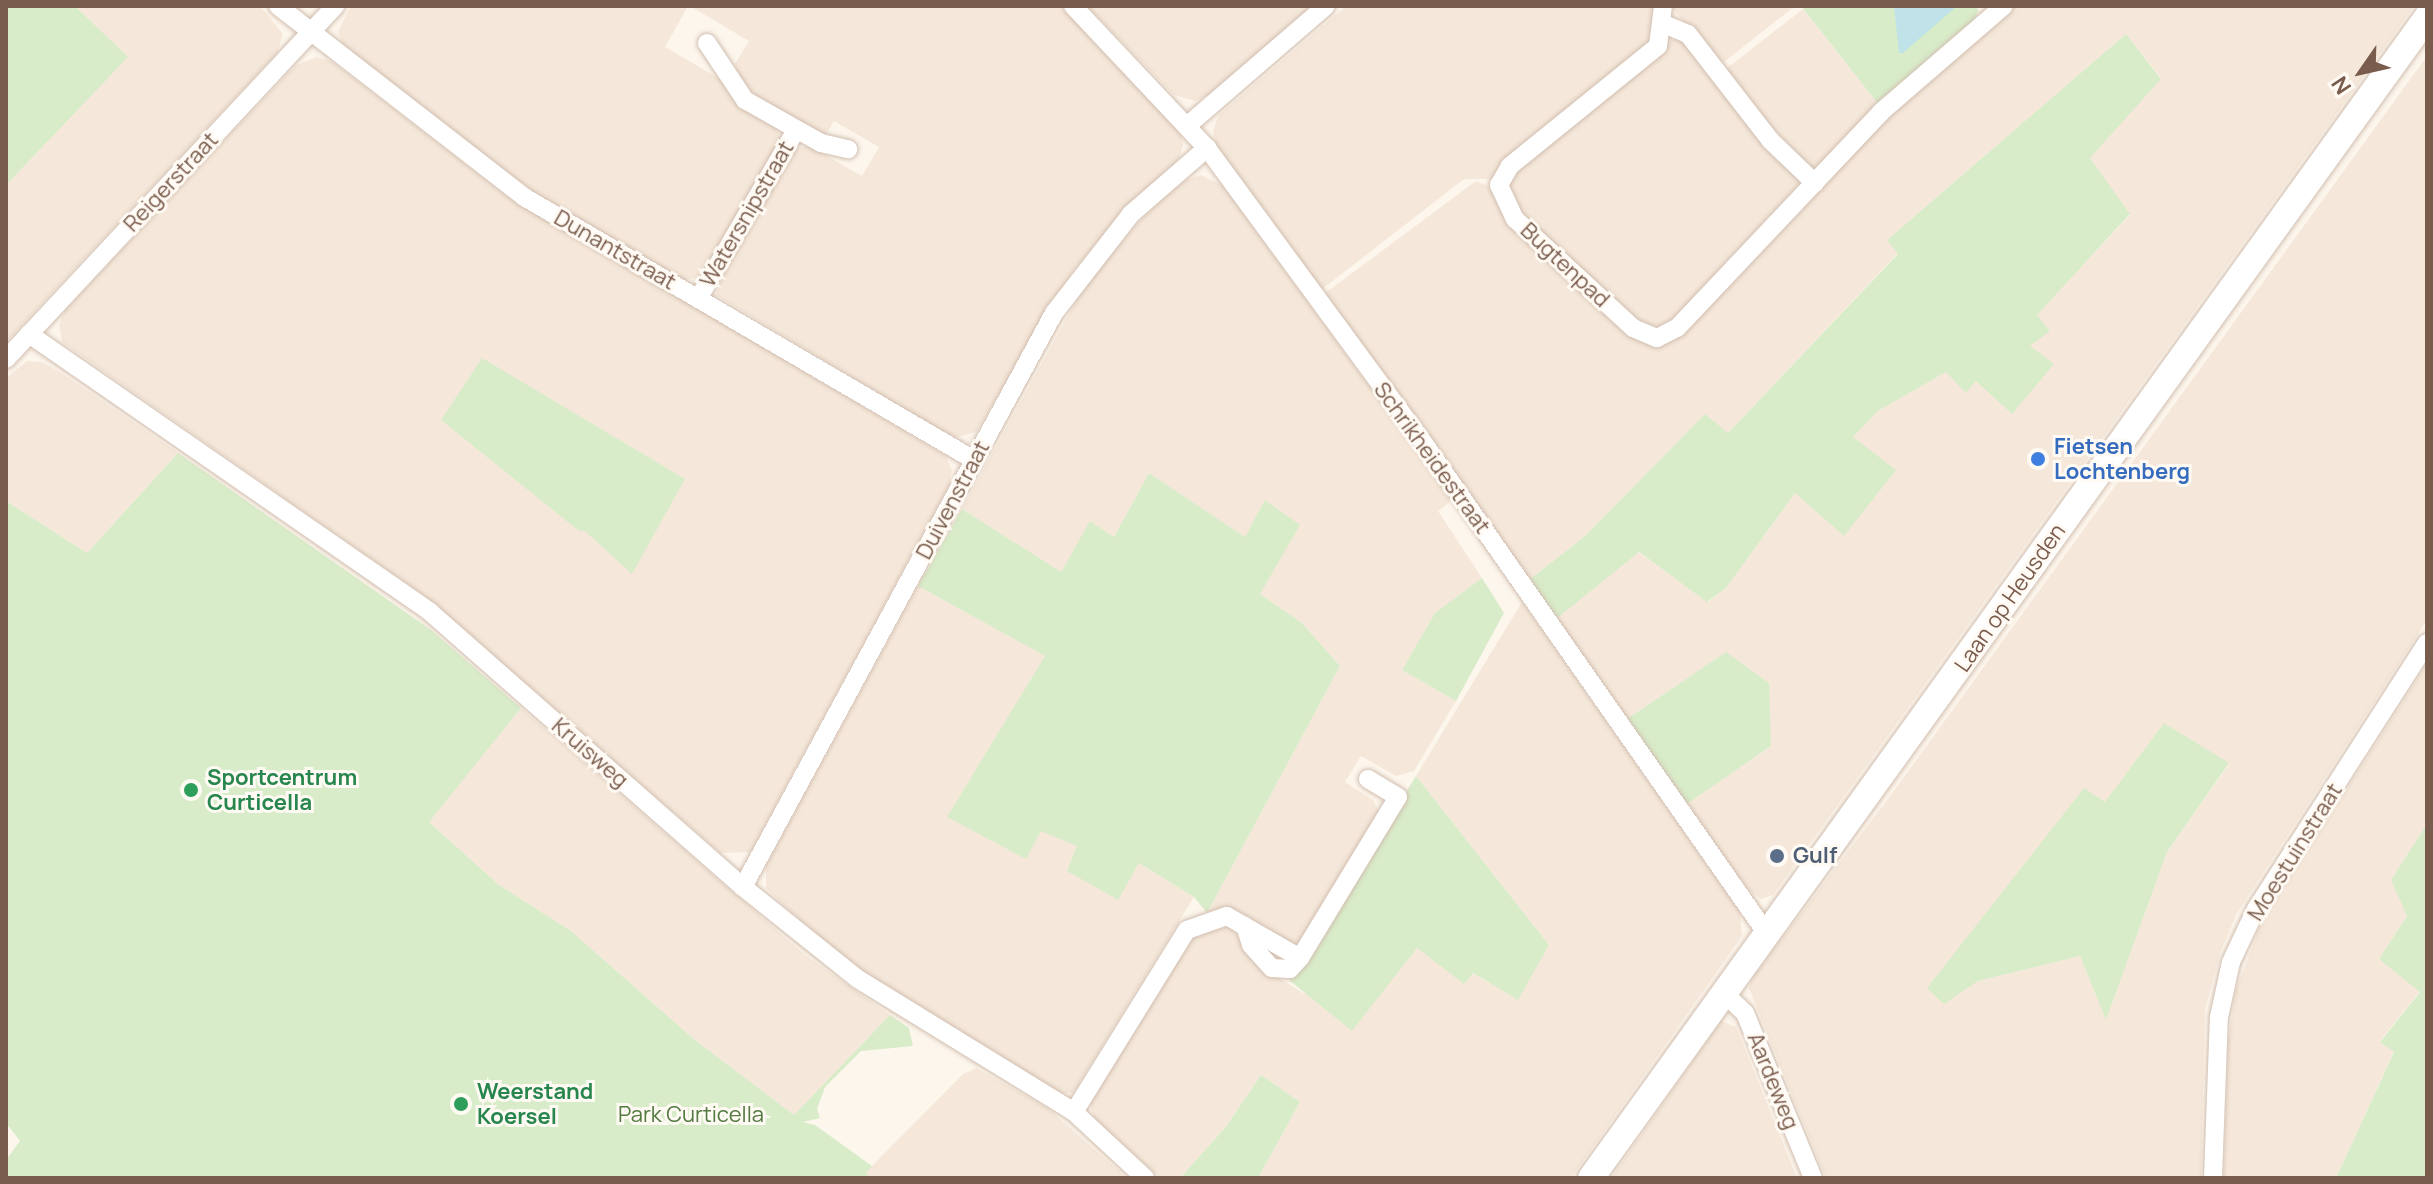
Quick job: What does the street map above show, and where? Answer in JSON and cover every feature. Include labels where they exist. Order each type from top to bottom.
[{"type":"street","name":"Dunantstraat","points":[[278,6],[495,177],[974,460]]},
{"type":"street","name":"Reigerstraat","points":[[6,359],[335,6]]},
{"type":"street","name":"Schrikheidestraat","points":[[1073,6],[1207,148],[1427,448],[1765,931]]},
{"type":"street","points":[[1188,125],[1326,6]]},
{"type":"street","name":"Bugtenpad","points":[[1815,183],[1771,141],[1688,34],[1664,15],[1651,53],[1503,174],[1500,193],[1515,219],[1633,328],[1657,338],[1677,328],[1815,183],[1881,112],[1996,9]]},
{"type":"street","name":"Laan op Heusden","points":[[1591,1178],[1765,931],[1856,814],[2427,17]]},
{"type":"street","name":"Watersnipstraat","points":[[707,43],[737,92],[821,143],[848,149]]},
{"type":"street","name":"Watersnipstraat","points":[[698,299],[796,130]]},
{"type":"street","name":"Duivenstraat","points":[[743,887],[974,460],[1083,270],[1131,214],[1207,148]]},
{"type":"street","name":"Kruisweg","points":[[29,334],[430,612],[743,887],[858,979],[1074,1112],[1145,1178]]},
{"type":"street","name":"Moestuinstraat","points":[[2213,1178],[2219,1017],[2231,962],[2256,909],[2427,643]]},
{"type":"street","points":[[1074,1112],[1180,938],[1211,918],[1227,916],[1300,958],[1398,797],[1368,779]]},
{"type":"street","name":"Aardeweg","points":[[1723,992],[1745,1013],[1813,1178]]},
{"type":"shaded area","points":[[75,6],[260,6],[283,34],[277,53],[6,342],[6,185],[127,57]]},
{"type":"shaded area","points":[[351,6],[688,6],[665,47],[725,82],[734,101],[775,126],[781,139],[702,277],[684,280],[507,176],[344,49],[338,31]]},
{"type":"shaded area","points":[[690,6],[1060,6],[1180,130],[1183,145],[1177,163],[1126,209],[1073,271],[976,432],[957,437],[945,433],[716,295],[725,267],[794,149],[809,146],[862,176],[879,147],[834,121],[824,138],[745,91],[735,64],[749,41]]},
{"type":"shaded area","points":[[1087,6],[1312,6],[1210,94],[1195,101],[1174,95]]},
{"type":"shaded area","points":[[1346,6],[1657,6],[1655,37],[1494,179],[1464,179],[1321,290],[1216,146],[1213,130],[1219,115]]},
{"type":"shaded area","points":[[1671,6],[1795,6],[1719,66]]},
{"type":"shaded area","points":[[2015,6],[2414,6],[1773,895],[1761,899],[1745,887],[1687,804],[1771,746],[1726,652],[1627,719],[1556,619],[1638,552],[1708,602],[1726,588],[1795,493],[1844,535],[1852,437],[1878,411],[1946,372],[1976,380],[2012,414],[2036,315],[2130,215],[2089,158],[2161,78],[2126,34],[1887,240],[1898,253],[1727,434],[1705,414],[1584,537],[1529,580],[1324,294],[1476,181],[1493,188],[1503,215],[1632,336],[1652,344],[1879,124]]},
{"type":"shaded area","points":[[1803,9],[1879,105],[1812,171],[1722,72]]},
{"type":"shaded area","points":[[1680,38],[1802,181],[1665,329],[1645,329],[1526,220],[1506,191],[1518,169],[1667,42]]},
{"type":"shaded area","points":[[2427,56],[2427,620],[2237,913],[2220,953],[2205,1010],[2201,1178],[1826,1178],[1749,988],[1752,978],[1891,795]],"holes":[[[2229,764],[2167,852],[2106,1019],[2080,956],[1978,981],[2083,789],[2105,802]]]},
{"type":"shaded area","points":[[316,57],[331,61],[505,195],[946,456],[952,471],[948,487],[750,852],[721,853],[407,584],[62,342],[59,325],[65,310],[295,66]]},
{"type":"shaded area","points":[[1201,175],[1223,186],[1452,500],[1438,511],[1482,578],[1435,613],[1402,670],[1456,701],[1414,771],[1396,776],[1361,756],[1345,782],[1373,800],[1380,814],[1300,950],[1207,913],[1340,666],[1302,623],[1260,594],[1245,537],[1149,473],[1114,537],[1061,573],[962,509],[1086,283],[1145,215],[1183,181]]},
{"type":"shaded area","points":[[27,361],[42,362],[63,374],[178,453],[87,553],[6,501],[6,378]]},
{"type":"shaded area","points":[[918,586],[1046,656],[948,817],[1026,858],[1041,830],[1078,846],[1117,899],[1139,863],[1194,897],[1073,1093],[1059,1093],[879,984],[818,938],[766,888],[766,866]]},
{"type":"shaded area","points":[[1522,602],[1740,912],[1742,936],[1571,1178],[1258,1178],[1300,1102],[1261,1075],[1225,1128],[1180,1178],[1160,1178],[1094,1118],[1090,1102],[1188,936],[1229,927],[1269,972],[1305,994],[1417,948],[1464,983],[1472,973],[1517,999],[1549,945],[1416,776]]},
{"type":"shaded area","points":[[2427,664],[2427,824],[2392,880],[2407,916],[2379,959],[2420,991],[2380,1041],[2394,1051],[2336,1178],[2224,1178],[2228,1043],[2236,990],[2261,924]]},
{"type":"shaded area","points":[[521,708],[805,955],[890,1015],[794,1115],[696,1041],[571,931],[499,885],[428,821]]},
{"type":"shaded area","points":[[1721,1021],[1736,1027],[1797,1178],[1611,1178]]},
{"type":"shaded area","points":[[976,1068],[1047,1108],[1127,1178],[871,1178],[865,1173],[963,1074]]},
{"type":"green space","points":[[6,6],[75,6],[128,57],[6,185]]},
{"type":"green space","points":[[1801,6],[1977,6],[1978,11],[1975,19],[1879,105]]},
{"type":"green space","points":[[2126,34],[2161,79],[2090,158],[2130,214],[2037,315],[2050,331],[2030,346],[2054,364],[2012,414],[1976,381],[1966,393],[1946,372],[1878,411],[1853,437],[1896,470],[1844,536],[1795,493],[1726,588],[1707,602],[1639,552],[1556,619],[1529,580],[1584,537],[1705,414],[1728,433],[1898,254],[1887,240]]},
{"type":"green space","points":[[482,358],[685,479],[632,574],[585,531],[579,531],[441,420]]},
{"type":"green space","name":"Sportcentrum Curticella","points":[[178,453],[431,630],[521,708],[429,822],[499,885],[571,931],[696,1041],[794,1115],[890,1015],[909,1028],[913,1046],[861,1051],[825,1087],[817,1109],[820,1118],[803,1122],[815,1125],[872,1166],[866,1173],[871,1178],[6,1178],[6,1160],[20,1141],[6,1123],[6,501],[87,553]]},
{"type":"green space","points":[[1149,473],[1245,537],[1265,500],[1300,525],[1260,594],[1302,623],[1340,666],[1207,913],[1194,897],[1139,863],[1118,900],[1067,871],[1077,846],[1041,831],[1026,859],[947,817],[1045,656],[918,586],[962,509],[1061,572],[1090,521],[1114,537]]},
{"type":"green space","points":[[1482,578],[1504,613],[1456,701],[1402,670],[1435,613]]},
{"type":"green space","points":[[1726,652],[1769,683],[1771,746],[1687,804],[1627,719]]},
{"type":"green space","points":[[2164,723],[2229,763],[2167,852],[2106,1020],[2080,956],[1978,981],[1944,1004],[1927,988],[2084,788],[2105,802]]},
{"type":"green space","points":[[1416,776],[1549,945],[1518,1000],[1473,973],[1464,984],[1417,948],[1352,1031],[1289,980]]},
{"type":"green space","points":[[2427,824],[2427,1178],[2336,1178],[2394,1052],[2380,1042],[2420,992],[2379,959],[2407,916],[2391,880]]},
{"type":"green space","points":[[1261,1075],[1300,1102],[1258,1178],[1180,1178],[1225,1128]]},
{"type":"water","points":[[1894,6],[1957,6],[1903,53],[1899,53]]},
{"type":"place","name":"Fietsen Lochtenberg","points":[[2038,459]]},
{"type":"place","name":"Sportcentrum Curticella","points":[[191,790]]},
{"type":"place","name":"Gulf","points":[[1777,856]]},
{"type":"place","name":"Weerstand Koersel","points":[[461,1104]]},
{"type":"park label","name":"Park Curticella","points":[[691,1115]]}]
